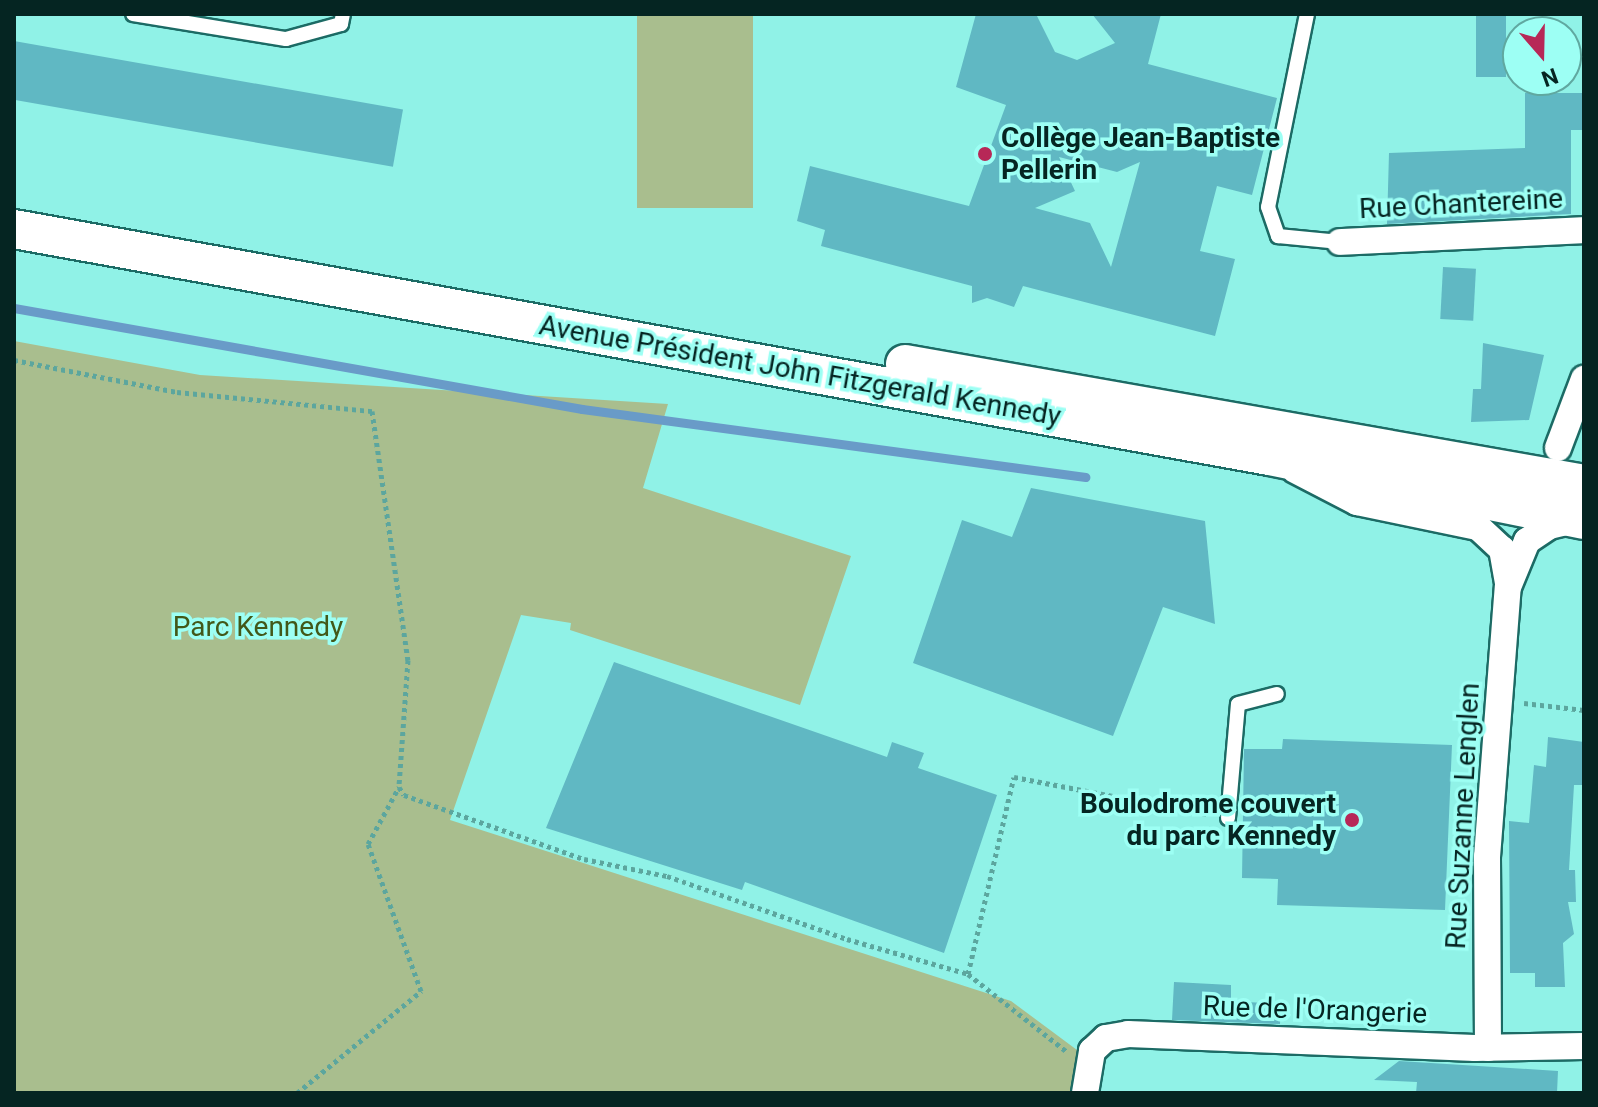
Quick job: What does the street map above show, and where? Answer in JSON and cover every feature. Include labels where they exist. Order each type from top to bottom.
[{"type":"main road","name":"Avenue Président John Fitzgerald Kennedy","points":[[14,206],[1583,508]]},
{"type":"main road","name":"Avenue Président John Fitzgerald Kennedy","points":[[14,229],[1269,456],[1583,508]]},
{"type":"street","name":"Rue Chantereine","points":[[1340,242],[1584,230]]},
{"type":"street","points":[[1558,448],[1584,379]]},
{"type":"street","name":"Rue Suzanne Lenglen","points":[[1269,456],[1357,502],[1478,527],[1502,549],[1508,587],[1487,857],[1488,1048]]},
{"type":"street","name":"Rue Suzanne Lenglen","points":[[1508,587],[1527,541],[1583,508]]},
{"type":"street","name":"Rue de l'Orangerie","points":[[1088,1062],[1106,1038],[1128,1034],[1488,1048],[1584,1046]]},
{"type":"street","points":[[1085,1093],[1088,1062]]},
{"type":"lane","points":[[133,14],[171,17],[286,39],[341,24],[343,14]]},
{"type":"lane","points":[[1307,14],[1268,207],[1278,236],[1340,242]]},
{"type":"lane","points":[[1228,818],[1238,704],[1277,694]]},
{"type":"path","points":[[14,360],[177,392],[372,411],[408,660],[399,787],[368,844],[421,991],[297,1093]]},
{"type":"path","points":[[1499,699],[1584,710]]},
{"type":"path","points":[[968,974],[1014,777],[1228,818]]},
{"type":"path","points":[[399,787],[404,795],[584,859],[667,876],[847,939],[968,974],[1052,1044],[1088,1062]]},
{"type":"green space","points":[[637,14],[753,14],[753,208],[637,208]]},
{"type":"green space","name":"Parc Kennedy","points":[[14,341],[200,375],[668,404],[643,488],[851,556],[800,705],[570,630],[571,623],[521,615],[450,820],[1011,1001],[1077,1050],[1072,1093],[14,1093]]},
{"type":"building","points":[[976,14],[1036,14],[1055,52],[1077,60],[1115,43],[1092,14],[1161,14],[1148,64],[1277,98],[1252,195],[1217,186],[1200,251],[1235,259],[1215,336],[1023,286],[1014,307],[987,298],[972,303],[972,286],[821,246],[825,230],[797,221],[810,166],[969,206],[1006,105],[956,87]],"holes":[[[1059,157],[1117,172],[1140,162],[1111,267],[1090,223],[1035,208],[1075,191]]]},
{"type":"building","points":[[1476,14],[1506,14],[1502,16],[1502,77],[1476,77]]},
{"type":"building","points":[[14,41],[403,110],[393,167],[14,100]]},
{"type":"building","points":[[1584,93],[1584,130],[1571,130],[1571,214],[1387,224],[1389,153],[1525,148],[1525,96],[1582,96]]},
{"type":"building","points":[[1443,267],[1476,269],[1473,321],[1440,319]]},
{"type":"building","points":[[1483,343],[1544,355],[1529,420],[1471,422],[1473,389],[1481,389]]},
{"type":"building","points":[[1031,488],[1205,521],[1215,624],[1163,607],[1113,736],[913,663],[962,520],[1012,537]]},
{"type":"building","points":[[614,662],[887,757],[892,742],[924,753],[918,768],[997,795],[944,953],[745,882],[742,890],[546,828]]},
{"type":"building","points":[[1548,737],[1584,742],[1582,785],[1574,785],[1569,870],[1575,870],[1576,902],[1568,902],[1574,934],[1563,943],[1565,987],[1535,987],[1535,973],[1510,973],[1509,821],[1529,823],[1534,765],[1546,767]]},
{"type":"building","points":[[1283,739],[1452,745],[1445,910],[1277,905],[1278,879],[1242,878],[1244,749],[1282,749]]},
{"type":"building","points":[[1174,982],[1231,985],[1231,1001],[1281,1004],[1280,1024],[1172,1020]]},
{"type":"building","points":[[1399,1061],[1558,1071],[1557,1093],[1416,1093],[1417,1082],[1374,1080]]},
{"type":"waterway","points":[[14,308],[582,409],[1085,477]]},
{"type":"place","name":"Collège Jean-Baptiste Pellerin","points":[[985,154]]},
{"type":"place","name":"Boulodrome couvert du parc Kennedy","points":[[1352,820]]}]
